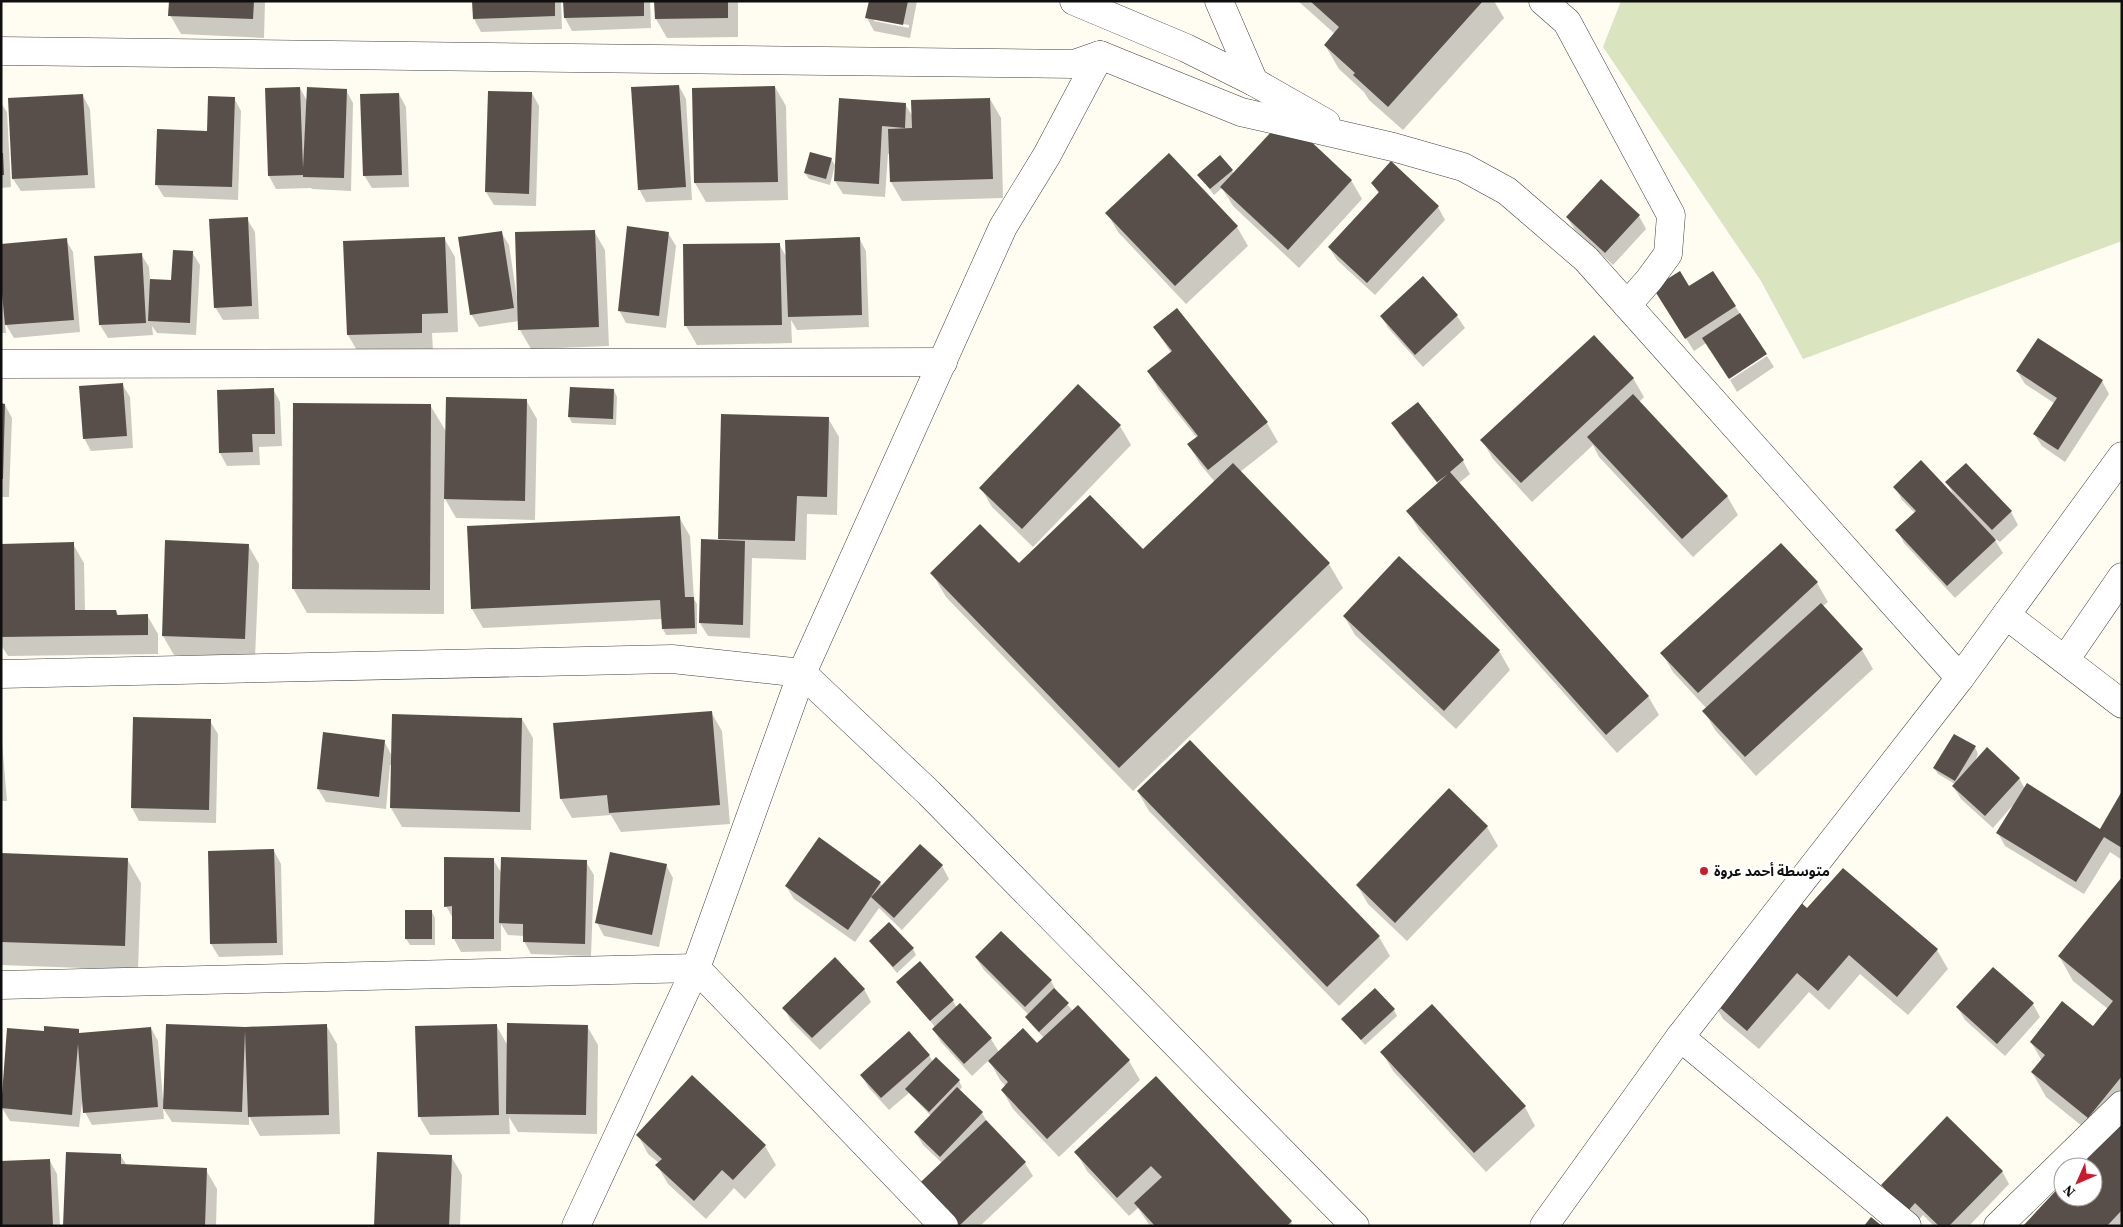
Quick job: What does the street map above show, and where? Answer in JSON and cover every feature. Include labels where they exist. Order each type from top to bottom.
[{"type":"street","points":[[1074,1],[1186,48],[1254,82],[1353,138]]},
{"type":"street","points":[[1219,1],[1254,82]]},
{"type":"street","points":[[1543,1],[1571,12],[1671,214],[1668,254],[1649,280],[1627,304]]},
{"type":"street","points":[[1,51],[1074,64],[1100,55],[1240,112],[1353,138],[1463,167],[1507,191],[1586,259],[1960,678]]},
{"type":"street","points":[[576,1226],[696,968],[802,673],[1003,227],[1047,155],[1100,55]]},
{"type":"street","points":[[1,364],[943,362]]},
{"type":"street","points":[[1544,1226],[1680,1037],[1960,678],[2122,456]]},
{"type":"street","points":[[2065,660],[2122,577]]},
{"type":"street","points":[[2006,615],[2122,704]]},
{"type":"street","points":[[1,674],[672,658],[802,673],[929,793],[1355,1226]]},
{"type":"street","points":[[1,985],[696,968],[944,1226]]},
{"type":"street","points":[[1680,1037],[1907,1226]]},
{"type":"street","points":[[1998,1226],[2122,1105]]},
{"type":"green space","points":[[1621,1],[2122,1],[2122,241],[1803,359],[1761,281],[1603,47]]},
{"type":"building","points":[[169,1],[254,1],[253,19],[168,16]]},
{"type":"building","points":[[472,1],[555,1],[555,16],[473,19]]},
{"type":"building","points":[[563,1],[644,1],[644,16],[564,18]]},
{"type":"building","points":[[654,1],[728,1],[728,18],[655,19]]},
{"type":"building","points":[[869,1],[908,1],[903,25],[865,18]]},
{"type":"building","points":[[1310,1],[1483,1],[1388,107],[1324,45],[1339,27]]},
{"type":"building","points":[[679,85],[686,187],[638,190],[631,87]]},
{"type":"building","points":[[775,86],[778,182],[694,183],[692,88]]},
{"type":"building","points":[[300,87],[303,168],[307,87],[347,89],[344,178],[303,177],[303,175],[268,176],[265,88]]},
{"type":"building","points":[[488,91],[532,92],[529,194],[485,192]]},
{"type":"building","points":[[399,93],[402,175],[363,176],[360,94]]},
{"type":"building","points":[[83,94],[88,175],[12,179],[8,98]]},
{"type":"building","points":[[208,96],[235,97],[232,187],[155,185],[157,129],[207,131]]},
{"type":"building","points":[[839,98],[906,103],[905,128],[882,126],[879,184],[834,181]]},
{"type":"building","points":[[990,98],[993,179],[890,182],[888,129],[912,128],[911,100]]},
{"type":"building","points":[[1285,117],[1352,180],[1288,250],[1220,187]]},
{"type":"building","points":[[810,152],[832,158],[826,179],[804,173]]},
{"type":"building","points":[[1,153],[3,153],[4,175],[1,175]]},
{"type":"building","points":[[1169,153],[1238,226],[1175,286],[1105,213]]},
{"type":"building","points":[[1220,155],[1233,170],[1210,189],[1197,175]]},
{"type":"building","points":[[1391,161],[1439,206],[1367,283],[1328,247],[1379,192],[1371,183]]},
{"type":"building","points":[[1601,179],[1640,215],[1605,253],[1566,217]]},
{"type":"building","points":[[248,217],[252,306],[214,308],[209,219]]},
{"type":"building","points":[[627,226],[669,232],[659,316],[618,311]]},
{"type":"building","points":[[595,230],[599,327],[518,330],[515,232]]},
{"type":"building","points":[[502,231],[514,308],[470,315],[458,237]]},
{"type":"building","points":[[445,237],[448,313],[422,314],[422,333],[347,335],[343,241]]},
{"type":"building","points":[[860,237],[862,315],[788,317],[785,240]]},
{"type":"building","points":[[67,238],[74,320],[5,325],[1,283],[1,244]]},
{"type":"building","points":[[780,243],[782,325],[684,326],[683,244]]},
{"type":"building","points":[[173,250],[193,251],[190,323],[148,321],[150,279],[171,280]]},
{"type":"building","points":[[142,253],[146,323],[99,325],[94,256]]},
{"type":"building","points":[[1680,271],[1689,286],[1713,271],[1736,306],[1685,339],[1653,288]]},
{"type":"building","points":[[1423,276],[1458,315],[1415,355],[1380,316]]},
{"type":"building","points":[[1177,308],[1268,422],[1208,470],[1187,444],[1198,436],[1147,371],[1172,351],[1153,327]]},
{"type":"building","points":[[1740,313],[1767,354],[1729,379],[1702,338]]},
{"type":"building","points":[[1594,335],[1634,378],[1521,483],[1480,440]]},
{"type":"building","points":[[2038,338],[2103,380],[2058,450],[2033,434],[2057,398],[2016,371]]},
{"type":"building","points":[[123,383],[127,436],[83,439],[79,386]]},
{"type":"building","points":[[1078,384],[1121,425],[1022,529],[979,488]]},
{"type":"building","points":[[570,387],[614,389],[613,419],[568,417]]},
{"type":"building","points":[[274,388],[275,434],[252,434],[253,452],[219,453],[217,390]]},
{"type":"building","points":[[1633,394],[1728,496],[1682,539],[1587,437]]},
{"type":"building","points":[[446,397],[527,399],[525,501],[444,499]]},
{"type":"building","points":[[1418,402],[1464,460],[1450,472],[1649,696],[1606,735],[1406,511],[1448,474],[1437,482],[1391,423]]},
{"type":"building","points":[[1,403],[5,404],[3,479],[1,479]]},
{"type":"building","points":[[293,403],[431,404],[430,590],[292,589]]},
{"type":"building","points":[[721,414],[829,417],[827,497],[797,496],[795,541],[718,539]]},
{"type":"building","points":[[1921,460],[1996,540],[1947,586],[1895,530],[1916,511],[1893,487]]},
{"type":"building","points":[[1233,463],[1330,563],[1119,768],[930,573],[980,524],[1019,563],[1090,495],[1143,549]]},
{"type":"building","points":[[1966,463],[2012,511],[1992,530],[1945,482]]},
{"type":"building","points":[[680,516],[685,597],[694,597],[695,628],[662,629],[660,600],[471,609],[467,526]]},
{"type":"building","points":[[701,539],[745,541],[743,625],[699,623]]},
{"type":"building","points":[[165,540],[249,544],[245,639],[162,636]]},
{"type":"building","points":[[74,542],[75,610],[116,610],[117,615],[148,614],[148,635],[1,637],[1,544]]},
{"type":"building","points":[[1781,543],[1818,582],[1698,693],[1660,653]]},
{"type":"building","points":[[1399,556],[1500,650],[1444,711],[1343,616]]},
{"type":"building","points":[[1821,603],[1863,649],[1745,757],[1702,711]]},
{"type":"building","points":[[712,711],[720,805],[609,813],[607,795],[560,799],[553,723]]},
{"type":"building","points":[[392,714],[522,718],[520,812],[390,808]]},
{"type":"building","points":[[133,717],[211,719],[209,810],[131,808]]},
{"type":"building","points":[[323,732],[385,740],[379,797],[317,789]]},
{"type":"building","points":[[1954,734],[1976,746],[1955,781],[1933,768]]},
{"type":"building","points":[[1190,740],[1380,936],[1327,987],[1137,791]]},
{"type":"building","points":[[1987,747],[2020,778],[1985,816],[1952,786]]},
{"type":"building","points":[[2027,783],[2100,829],[2122,791],[2122,848],[2104,837],[2076,882],[1996,833]]},
{"type":"building","points":[[1449,788],[1488,826],[1395,923],[1356,885]]},
{"type":"building","points":[[819,837],[881,882],[848,930],[785,886]]},
{"type":"building","points":[[920,844],[943,865],[894,918],[871,897]]},
{"type":"building","points":[[274,849],[277,943],[210,944],[208,851]]},
{"type":"building","points":[[610,852],[667,864],[652,935],[595,923]]},
{"type":"building","points":[[1,853],[128,858],[125,946],[1,942]]},
{"type":"building","points":[[444,857],[494,858],[494,939],[452,939],[452,906],[444,907]]},
{"type":"building","points":[[501,857],[587,860],[585,944],[523,942],[523,924],[499,923]]},
{"type":"building","points":[[1843,868],[1938,949],[1897,997],[1849,955],[1818,991],[1797,973],[1747,1031],[1710,999],[1797,899],[1807,908]]},
{"type":"building","points":[[2122,877],[2122,1076],[2088,1118],[2031,1072],[2045,1055],[2030,1042],[2062,1001],[2093,1026],[2113,1001],[2058,956]]},
{"type":"building","points":[[405,910],[432,910],[432,939],[405,939]]},
{"type":"building","points":[[889,922],[914,948],[893,967],[869,941]]},
{"type":"building","points":[[1001,931],[1052,980],[1025,1007],[975,957]]},
{"type":"building","points":[[835,957],[865,989],[812,1038],[782,1008]]},
{"type":"building","points":[[920,961],[954,1000],[930,1021],[896,982]]},
{"type":"building","points":[[1993,967],[2034,1003],[1997,1044],[1956,1007]]},
{"type":"building","points":[[1054,988],[1069,1003],[1039,1032],[1025,1017]]},
{"type":"building","points":[[1375,988],[1395,1009],[1361,1040],[1341,1019]]},
{"type":"building","points":[[960,1003],[992,1038],[964,1064],[932,1029]]},
{"type":"building","points":[[1432,1004],[1526,1106],[1474,1153],[1380,1052]]},
{"type":"building","points":[[1078,1005],[1130,1060],[1047,1139],[1001,1090],[1008,1082],[988,1061],[1023,1028],[1037,1043]]},
{"type":"building","points":[[507,1023],[588,1025],[586,1115],[506,1114]]},
{"type":"building","points":[[166,1024],[245,1027],[327,1024],[329,1115],[248,1117],[245,1031],[242,1112],[163,1109]]},
{"type":"building","points":[[497,1024],[499,1115],[418,1117],[415,1026]]},
{"type":"building","points":[[44,1026],[79,1029],[79,1033],[151,1027],[158,1107],[83,1113],[78,1044],[72,1115],[1,1108],[7,1028],[44,1031]]},
{"type":"building","points":[[909,1031],[930,1055],[881,1098],[860,1075]]},
{"type":"building","points":[[936,1057],[960,1080],[929,1112],[905,1089]]},
{"type":"building","points":[[692,1075],[766,1145],[733,1180],[722,1170],[694,1201],[655,1165],[662,1159],[636,1135]]},
{"type":"building","points":[[1156,1076],[1292,1221],[1287,1226],[1155,1226],[1134,1203],[1162,1177],[1151,1166],[1117,1198],[1074,1152]]},
{"type":"building","points":[[957,1087],[983,1112],[940,1157],[914,1132]]},
{"type":"building","points":[[1947,1116],[2003,1171],[1949,1226],[1939,1226],[1915,1203],[1908,1211],[1881,1185]]},
{"type":"building","points":[[986,1120],[1026,1162],[959,1226],[932,1226],[905,1197]]},
{"type":"building","points":[[2122,1121],[2122,1210],[2107,1226],[2023,1226],[2053,1194],[2053,1207],[2103,1207],[2103,1157],[2088,1157]]},
{"type":"building","points":[[66,1152],[121,1154],[121,1164],[207,1168],[205,1226],[63,1226]]},
{"type":"building","points":[[377,1152],[452,1155],[449,1226],[374,1226]]},
{"type":"building","points":[[50,1159],[53,1226],[1,1226],[1,1161]]},
{"type":"building","points":[[1871,1217],[1882,1226],[1864,1226]]},
{"type":"place","name":"متوسطة أحمد عروة","points":[[1704,871]]}]
